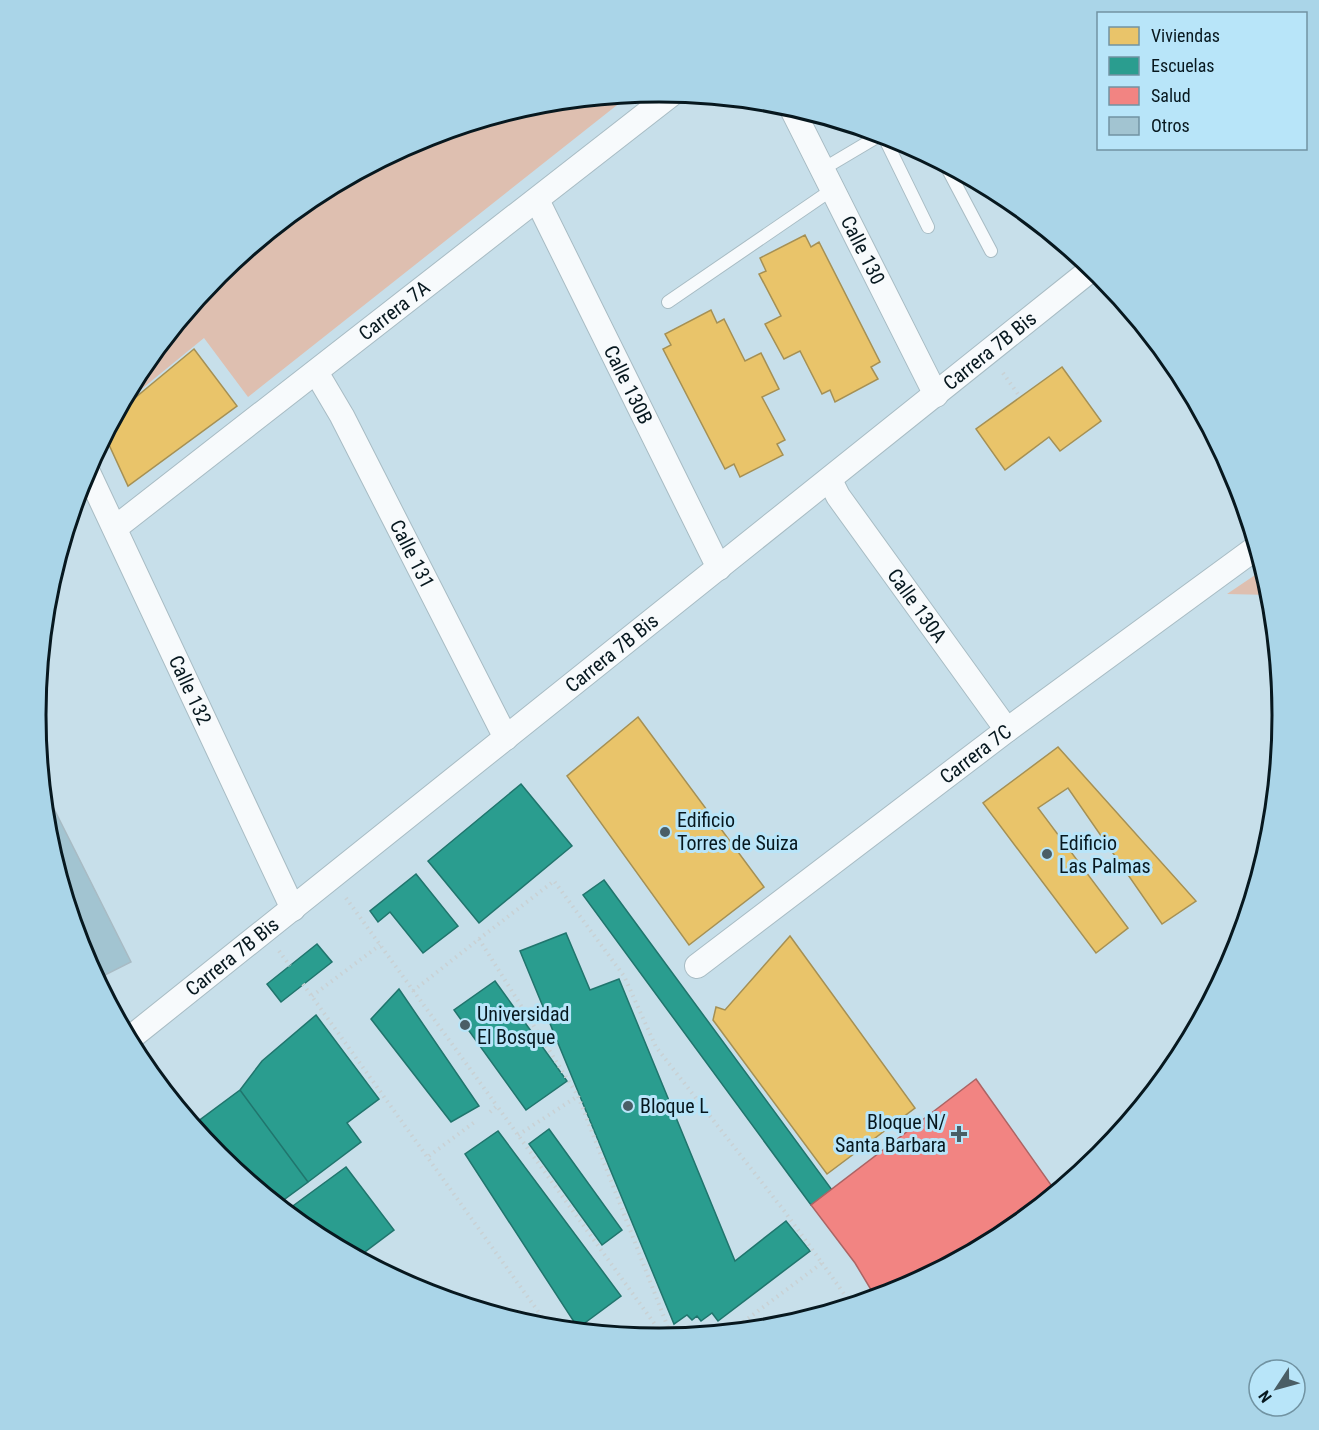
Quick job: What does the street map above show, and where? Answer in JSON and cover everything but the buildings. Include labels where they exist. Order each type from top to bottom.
[{"type":"street","name":"Carrera 7A","points":[[115,528],[662,102]]},
{"type":"street","name":"Calle 130","points":[[797,118],[936,395]]},
{"type":"street","name":"Calle 130B","points":[[537,200],[719,568]]},
{"type":"street","name":"Carrera 7B Bis","points":[[136,1033],[1085,274]]},
{"type":"street","name":"Calle 131","points":[[316,372],[342,416],[506,738]]},
{"type":"street","name":"Calle 130A","points":[[830,480],[838,496],[1007,730]]},
{"type":"street","name":"Calle 132","points":[[92,481],[293,909]]},
{"type":"street","name":"Carrera 7C","points":[[697,966],[1007,730],[1251,552]]},
{"type":"lane","points":[[668,302],[874,141]]},
{"type":"lane","points":[[889,147],[928,227]]},
{"type":"lane","points":[[951,176],[991,251]]},
{"type":"path","points":[[1003,374],[1020,397]]},
{"type":"path","points":[[331,878],[658,1328]]},
{"type":"path","points":[[413,991],[554,881],[624,976],[656,1047],[785,1212],[847,1298]]},
{"type":"path","points":[[479,939],[578,1096],[668,1328]]},
{"type":"path","points":[[312,996],[380,945]]},
{"type":"path","points":[[303,984],[542,1316]]},
{"type":"path","points":[[518,1135],[578,1096]]},
{"type":"path","points":[[490,1112],[497,1106]]},
{"type":"path","points":[[428,1156],[476,1121]]},
{"type":"path","points":[[743,1323],[822,1263]]},
{"type":"shaded area","points":[[620,103],[248,397],[204,338],[140,390],[173,342],[226,282],[286,229],[353,184],[425,149],[501,123],[579,107]]},
{"type":"shaded area","points":[[1256,574],[1261,595],[1227,594]]},
{"type":"place","name":"Edificio Torres de Suiza","points":[[665,832]]},
{"type":"place","name":"Edificio Las Palmas","points":[[1047,854]]},
{"type":"place","name":"Universidad El Bosque","points":[[465,1025]]},
{"type":"place","name":"Bloque L","points":[[628,1106]]},
{"type":"place","name":"Bloque N/ Santa Barbara","points":[[959,1134]]}]
